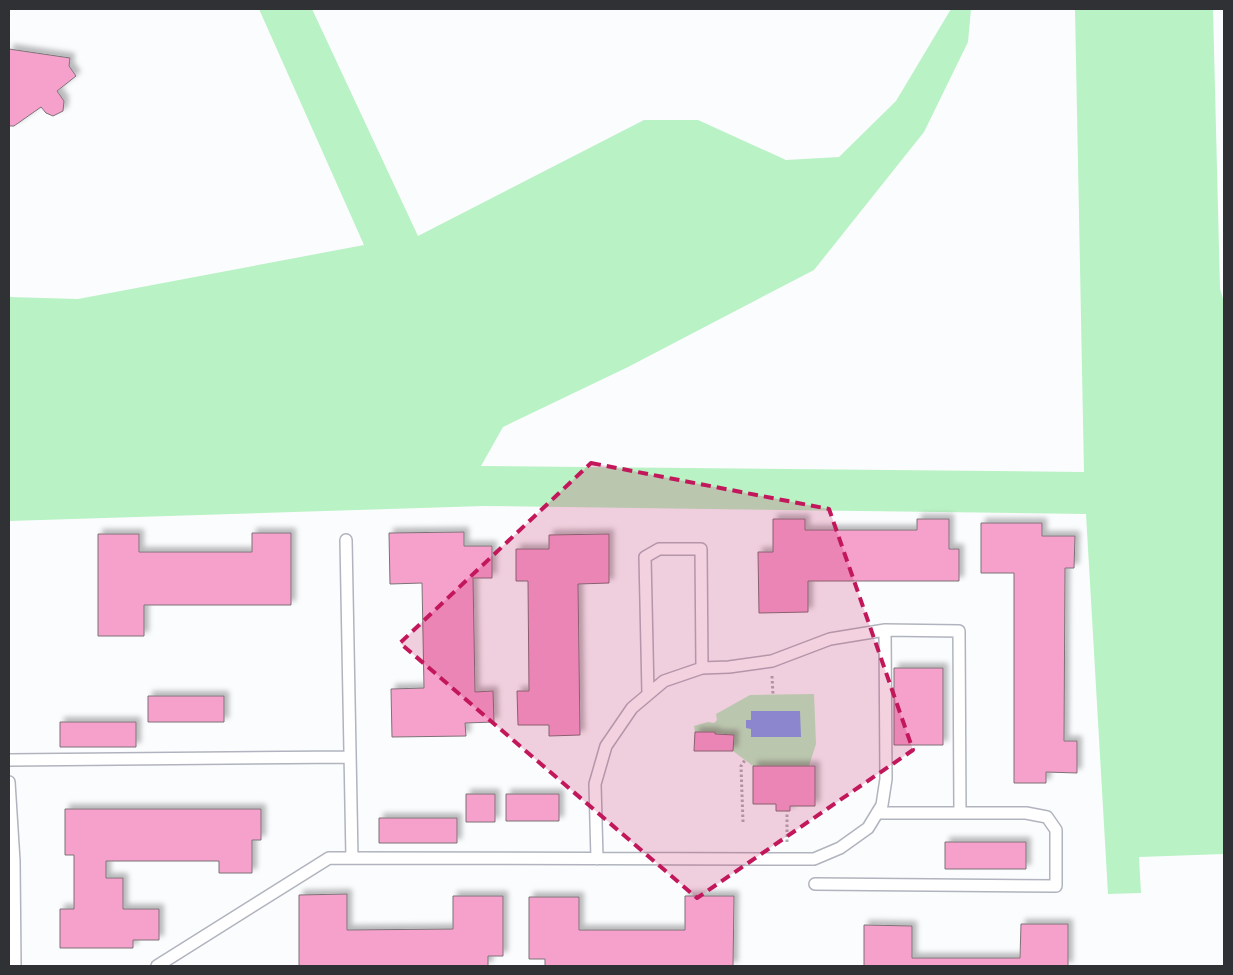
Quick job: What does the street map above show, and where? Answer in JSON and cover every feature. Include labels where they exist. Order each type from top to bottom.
[{"type":"lane","points":[[346,540],[352,858]]},
{"type":"lane","points":[[648,694],[645,557],[659,549],[701,549],[702,668]]},
{"type":"lane","points":[[157,966],[329,858],[814,859],[840,848],[868,828],[882,805],[886,779],[885,630]]},
{"type":"lane","points":[[596,859],[595,784],[606,746],[632,708],[664,681],[702,668],[730,667],[772,661],[830,639],[885,630],[959,631],[960,814]]},
{"type":"lane","points":[[9,760],[350,757]]},
{"type":"lane","points":[[9,782],[14,861],[14,966]]},
{"type":"lane","points":[[815,884],[1056,886],[1056,830],[1047,817],[1026,814],[877,814]]},
{"type":"path","points":[[772,673],[772,695]]},
{"type":"path","points":[[743,822],[741,766],[746,760]]},
{"type":"path","points":[[786,859],[787,810]]},
{"type":"highlighted area","points":[[591,463],[829,509],[913,750],[697,898],[400,643]]},
{"type":"green space","points":[[259,9],[312,9],[418,236],[644,120],[698,120],[786,160],[839,157],[896,101],[951,9],[971,9],[968,42],[924,132],[814,270],[628,367],[503,427],[481,466],[1084,472],[1075,9],[1213,9],[1220,289],[1224,302],[1224,854],[1139,857],[1141,893],[1108,894],[1086,514],[484,506],[9,521],[9,297],[78,299],[364,245]]},
{"type":"green space","points":[[814,694],[816,744],[809,766],[753,766],[733,751],[734,735],[695,732],[694,726],[708,722],[714,723],[717,720],[716,714],[750,695]]},
{"type":"water","points":[[751,711],[800,711],[801,737],[751,737],[751,729],[746,728],[746,720],[751,720]]},
{"type":"building","points":[[9,49],[70,58],[69,66],[76,76],[57,91],[64,101],[63,111],[53,116],[46,113],[41,107],[14,126],[9,126]]},
{"type":"building","points":[[773,519],[805,519],[805,530],[917,530],[917,519],[949,519],[949,549],[959,549],[959,581],[808,581],[808,612],[759,613],[758,552],[773,552]]},
{"type":"building","points":[[981,523],[1042,523],[1042,536],[1075,536],[1074,568],[1065,568],[1064,741],[1077,741],[1077,773],[1046,772],[1046,783],[1014,783],[1014,573],[981,573]]},
{"type":"building","points":[[464,532],[464,546],[492,546],[492,578],[473,578],[475,692],[493,691],[494,722],[465,723],[466,736],[392,737],[391,689],[424,688],[422,583],[390,584],[389,533]]},
{"type":"building","points":[[252,533],[291,533],[291,605],[144,605],[144,636],[98,636],[98,534],[139,534],[139,552],[252,552]]},
{"type":"building","points":[[609,534],[609,583],[578,584],[580,735],[549,736],[549,725],[518,725],[517,691],[529,691],[528,581],[516,581],[516,549],[549,549],[549,535]]},
{"type":"building","points":[[894,668],[943,668],[943,745],[894,745]]},
{"type":"building","points":[[148,696],[224,696],[224,722],[148,722]]},
{"type":"building","points":[[60,722],[136,722],[136,747],[60,747]]},
{"type":"building","points":[[695,732],[715,732],[715,734],[734,735],[733,751],[694,751]]},
{"type":"building","points":[[753,766],[815,766],[815,806],[790,806],[790,811],[776,811],[776,804],[753,804]]},
{"type":"building","points":[[466,794],[495,794],[495,822],[466,822]]},
{"type":"building","points":[[506,794],[559,794],[559,821],[506,821]]},
{"type":"building","points":[[65,809],[261,809],[261,840],[252,840],[252,873],[219,873],[219,861],[106,861],[106,878],[123,878],[123,909],[159,909],[159,940],[133,940],[133,948],[60,948],[60,909],[74,909],[74,855],[65,855]]},
{"type":"building","points":[[379,818],[457,818],[457,843],[379,843]]},
{"type":"building","points":[[945,842],[1026,842],[1026,869],[945,869]]},
{"type":"building","points":[[347,894],[347,930],[453,929],[453,896],[503,896],[503,956],[488,956],[488,966],[299,966],[299,895]]},
{"type":"building","points":[[685,896],[734,896],[733,966],[545,966],[545,959],[529,959],[529,897],[579,897],[579,930],[685,930]]},
{"type":"building","points":[[1021,924],[1068,924],[1068,966],[864,966],[864,925],[912,926],[912,958],[1020,958]]}]
